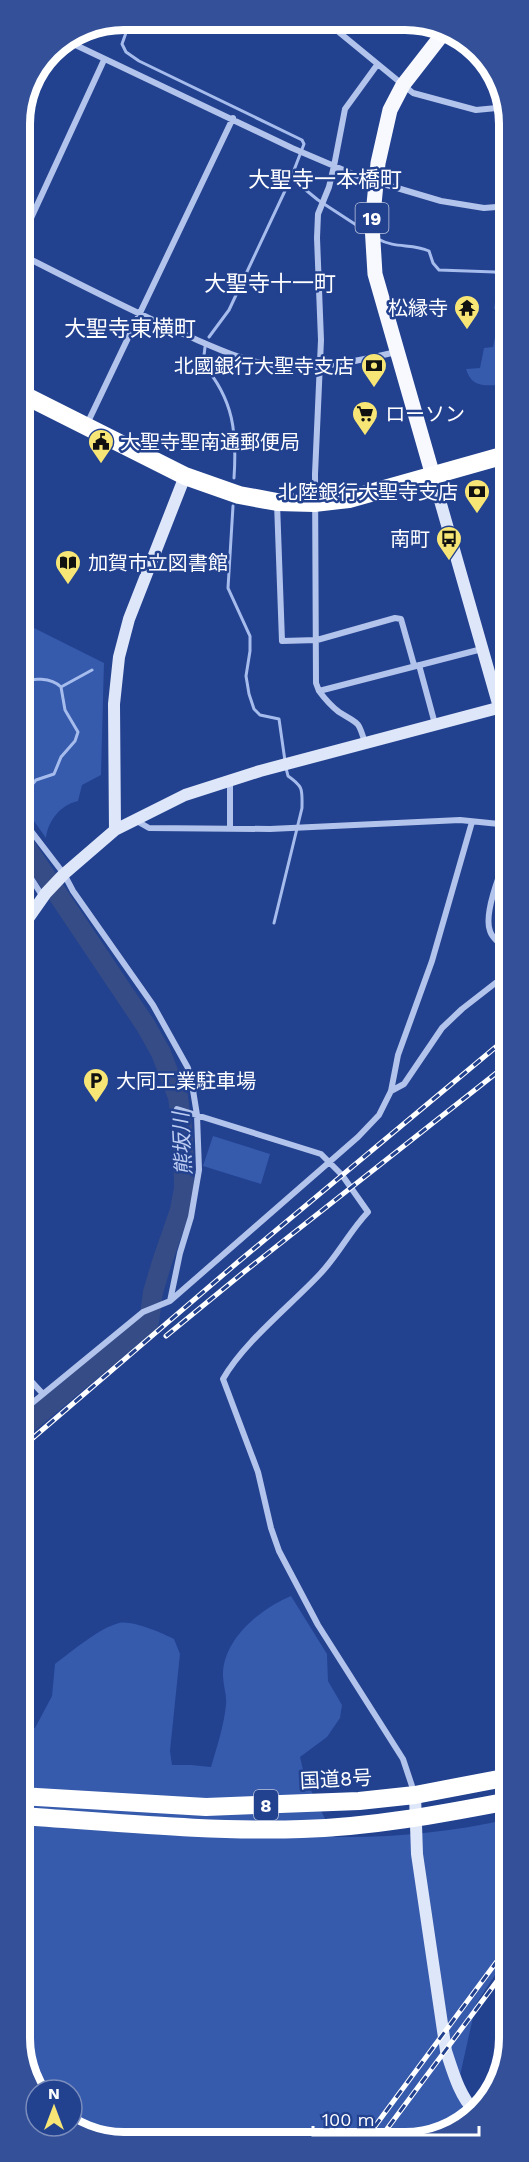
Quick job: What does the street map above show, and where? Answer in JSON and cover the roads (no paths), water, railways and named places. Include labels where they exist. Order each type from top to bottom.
[{"type":"highway","points":[[30,398],[185,476],[239,495],[278,502],[314,503],[349,499],[499,457]]},
{"type":"highway","name":"国道8号","points":[[30,1797],[206,1807],[359,1802],[415,1795],[499,1779]]},
{"type":"highway","name":"8","points":[[30,1817],[224,1828],[303,1829],[417,1819],[499,1803]]},
{"type":"main road","name":"19","points":[[433,476],[375,274],[372,225],[376,182],[390,110],[403,86],[440,37]]},
{"type":"street","points":[[336,30],[413,93],[476,110],[497,108]]},
{"type":"street","points":[[74,45],[334,166],[394,189],[441,201],[484,208],[499,207]]},
{"type":"street","points":[[30,220],[104,60]]},
{"type":"street","points":[[365,743],[361,729],[354,719],[340,712],[319,691],[316,683],[314,503],[320,366],[318,214],[329,188],[345,109],[377,65]]},
{"type":"street","points":[[86,427],[233,118]]},
{"type":"street","points":[[30,259],[140,315],[218,349],[245,358],[277,366],[320,366],[342,364],[396,352]]},
{"type":"street","points":[[115,830],[114,695],[119,657],[129,620],[185,476]]},
{"type":"street","points":[[433,476],[482,649],[499,693]]},
{"type":"street","points":[[278,502],[282,641],[316,640],[395,618],[401,619],[435,724]]},
{"type":"street","points":[[319,691],[482,649]]},
{"type":"street","points":[[30,915],[44,895],[64,874],[115,830],[185,795],[230,780],[499,707]]},
{"type":"street","points":[[230,780],[230,828]]},
{"type":"street","points":[[134,819],[149,828],[270,829],[460,820],[499,824]]},
{"type":"street","points":[[30,1405],[142,1312],[167,1303],[358,1137],[379,1115],[392,1091],[398,1054],[432,961],[472,822]]},
{"type":"street","points":[[30,834],[64,874],[79,900],[153,1005],[188,1068],[197,1115],[199,1170],[190,1217],[167,1303]]},
{"type":"street","points":[[30,875],[44,895]]},
{"type":"street","points":[[499,884],[488,922],[490,933],[499,942]]},
{"type":"street","points":[[392,1091],[404,1084],[442,1028],[499,980]]},
{"type":"street","points":[[177,1109],[321,1154],[342,1175],[368,1212],[353,1228],[340,1251],[322,1273],[233,1361],[223,1379],[258,1472],[271,1528],[279,1551],[318,1625],[404,1759],[415,1795],[417,1854],[446,2051],[455,2080],[470,2107]]},
{"type":"street","points":[[30,1379],[44,1394]]},
{"type":"waterway","points":[[127,30],[122,44],[126,52],[139,61],[302,140],[304,144],[291,178],[318,200],[367,232]]},
{"type":"waterway","points":[[209,337],[229,310],[291,178]]},
{"type":"waterway","points":[[378,239],[391,244],[429,251],[433,263],[439,270],[495,272],[499,276]]},
{"type":"waterway","points":[[205,347],[203,364],[221,391],[231,418],[235,446],[234,478]]},
{"type":"waterway","points":[[233,506],[228,588],[250,636],[246,676],[249,694],[254,709],[260,715],[279,719],[285,761]]},
{"type":"waterway","points":[[30,787],[36,780],[54,774],[61,757],[75,741],[78,732],[65,710],[61,687],[92,670]]},
{"type":"waterway","points":[[30,680],[52,681],[61,687]]},
{"type":"waterway","points":[[274,923],[302,808],[301,789],[288,776],[286,768]]},
{"type":"waterway","name":"熊坂川","points":[[30,853],[146,1026],[161,1053],[178,1097],[183,1135],[184,1188],[180,1210],[153,1292],[149,1322],[30,1422]]},
{"type":"railway","points":[[30,1440],[238,1262],[499,1044]]},
{"type":"railway","points":[[166,1336],[499,1071]]},
{"type":"railway","points":[[371,2132],[499,1959]]},
{"type":"railway","points":[[385,2132],[499,1978]]},
{"type":"place","name":"松縁寺","points":[[467,331]]},
{"type":"place","name":"北國銀行大聖寺支店","points":[[374,389]]},
{"type":"place","name":"ローソン","points":[[365,437]]},
{"type":"place","name":"大聖寺聖南通郵便局","points":[[101,465]]},
{"type":"place","name":"北陸銀行大聖寺支店","points":[[477,515]]},
{"type":"place","name":"南町","points":[[449,562]]},
{"type":"place","name":"加賀市立図書館","points":[[68,586]]},
{"type":"place","name":"大同工業駐車場","points":[[96,1104]]},
{"type":"district","name":"大聖寺一本橋町","points":[[325,179]]},
{"type":"district","name":"大聖寺十一町","points":[[270,283]]},
{"type":"district","name":"大聖寺東横町","points":[[130,328]]}]
